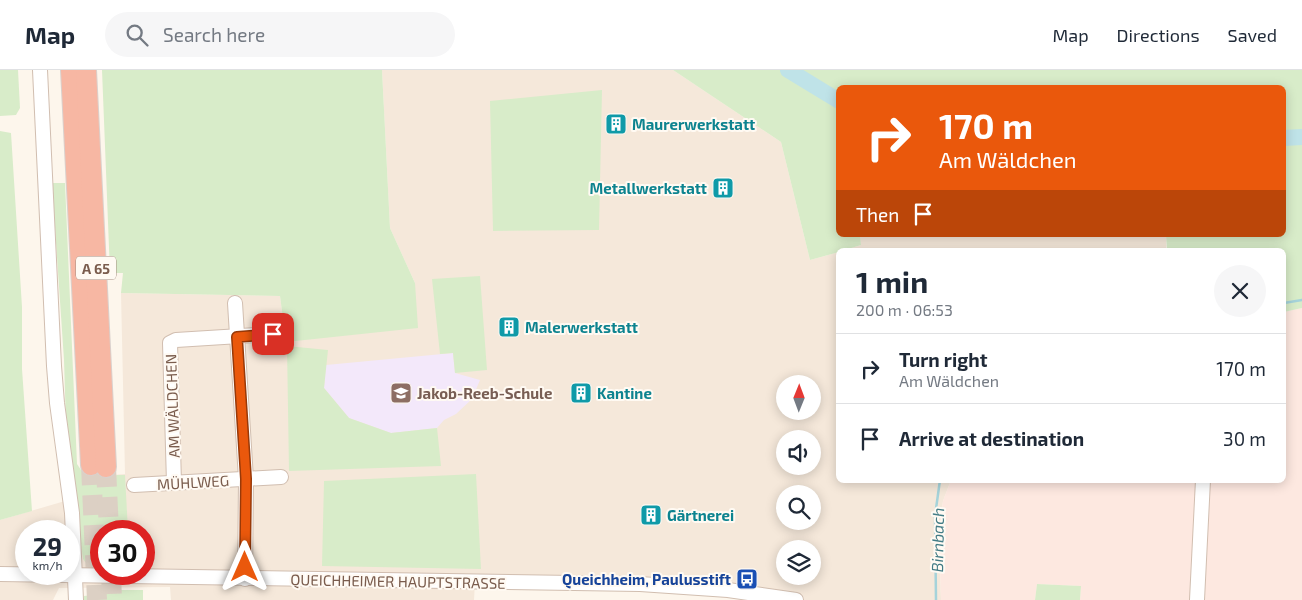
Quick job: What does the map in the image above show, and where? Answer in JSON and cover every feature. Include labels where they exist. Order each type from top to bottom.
[{"type":"highway","name":"A 65","points":[[71,70],[98,466],[86,70]]},
{"type":"street","points":[[40,70],[54,366],[72,520]]},
{"type":"street","points":[[234,302],[246,479],[245,579]]},
{"type":"street","name":"AM WÄLDCHEN","points":[[174,483],[170,343],[176,340],[273,334]]},
{"type":"street","name":"MÜHLWEG","points":[[134,485],[281,477]]},
{"type":"street","points":[[1198,600],[1203,483]]},
{"type":"street","name":"QUEICHHEIMER HAUPTSTRASSE","points":[[0,574],[15,574]]},
{"type":"street","name":"QUEICHHEIMER HAUPTSTRASSE","points":[[80,576],[658,585],[721,589],[796,600]]},
{"type":"street","points":[[76,585],[76,600]]},
{"type":"shaded area","points":[[382,70],[673,70],[781,142],[810,260],[836,253],[836,483],[950,483],[943,501],[939,529],[941,600],[792,600],[778,597],[475,581],[474,600],[171,600],[170,587],[59,588],[53,600],[0,600],[0,520],[65,501],[74,478],[125,474],[121,293],[280,296],[286,342],[415,283],[390,228]]},
{"type":"shaded area","points":[[860,237],[1166,237],[1166,248],[851,248],[861,245]]},
{"type":"shaded area","points":[[1302,308],[1302,600],[1080,600],[1081,586],[1037,584],[1035,600],[941,600],[939,529],[943,501],[950,483],[1286,483],[1286,312]]},
{"type":"shaded area","name":"Jakob-Reeb-Schule","points":[[453,353],[455,373],[480,380],[472,399],[456,414],[444,420],[437,428],[391,433],[349,418],[324,388],[326,365]]},
{"type":"green space","points":[[0,70],[18,70],[20,108],[16,115],[0,116]]},
{"type":"green space","points":[[102,70],[382,70],[390,228],[415,283],[418,328],[286,342],[280,296],[121,293],[123,273],[110,273]]},
{"type":"green space","points":[[673,70],[1302,70],[1302,308],[1286,312],[1286,248],[1167,248],[1166,237],[1286,237],[1286,85],[836,85],[836,237],[860,237],[861,245],[851,248],[836,248],[836,253],[810,260],[781,142]]},
{"type":"green space","points":[[602,90],[599,230],[493,231],[490,101]]},
{"type":"green space","points":[[0,131],[11,133],[22,307],[22,369],[32,511],[0,520]]},
{"type":"green space","points":[[52,183],[65,183],[77,464],[89,482],[95,484],[102,483],[117,475],[125,475],[127,520],[90,520],[90,568],[83,559],[80,520],[78,520],[66,425],[64,360]]},
{"type":"green space","points":[[480,276],[487,370],[455,373],[453,353],[440,354],[432,279]]},
{"type":"green space","points":[[287,346],[328,350],[324,388],[349,418],[391,433],[437,428],[441,466],[289,471]]},
{"type":"green space","points":[[476,474],[481,569],[322,566],[324,481]]},
{"type":"green space","points":[[1037,584],[1081,586],[1080,600],[1035,600]]},
{"type":"green space","points":[[101,590],[143,590],[143,600],[83,600],[84,596],[93,595]]},
{"type":"waterway","points":[[788,70],[836,99]]},
{"type":"waterway","points":[[1286,138],[1302,137]]},
{"type":"waterway","name":"Birnbach","points":[[1286,303],[1302,300]]},
{"type":"waterway","name":"Birnbach","points":[[936,600],[935,516],[940,483]]},
{"type":"tunnel","points":[[91,465],[97,600]]},
{"type":"tunnel","points":[[106,467],[108,520]]},
{"type":"tunnel","points":[[111,585],[112,600]]},
{"type":"place","name":"Maurerwerkstatt","points":[[616,124]]},
{"type":"place","name":"Metallwerkstatt","points":[[723,188]]},
{"type":"place","name":"Malerwerkstatt","points":[[509,327]]},
{"type":"place","name":"Jakob-Reeb-Schule","points":[[401,393]]},
{"type":"place","name":"Kantine","points":[[581,393]]},
{"type":"place","name":"Gärtnerei","points":[[651,515]]},
{"type":"place","name":"Queichheim, Paulusstift","points":[[747,579]]},
{"type":"route","points":[[245,567],[246,479],[237,337],[273,334]]}]
